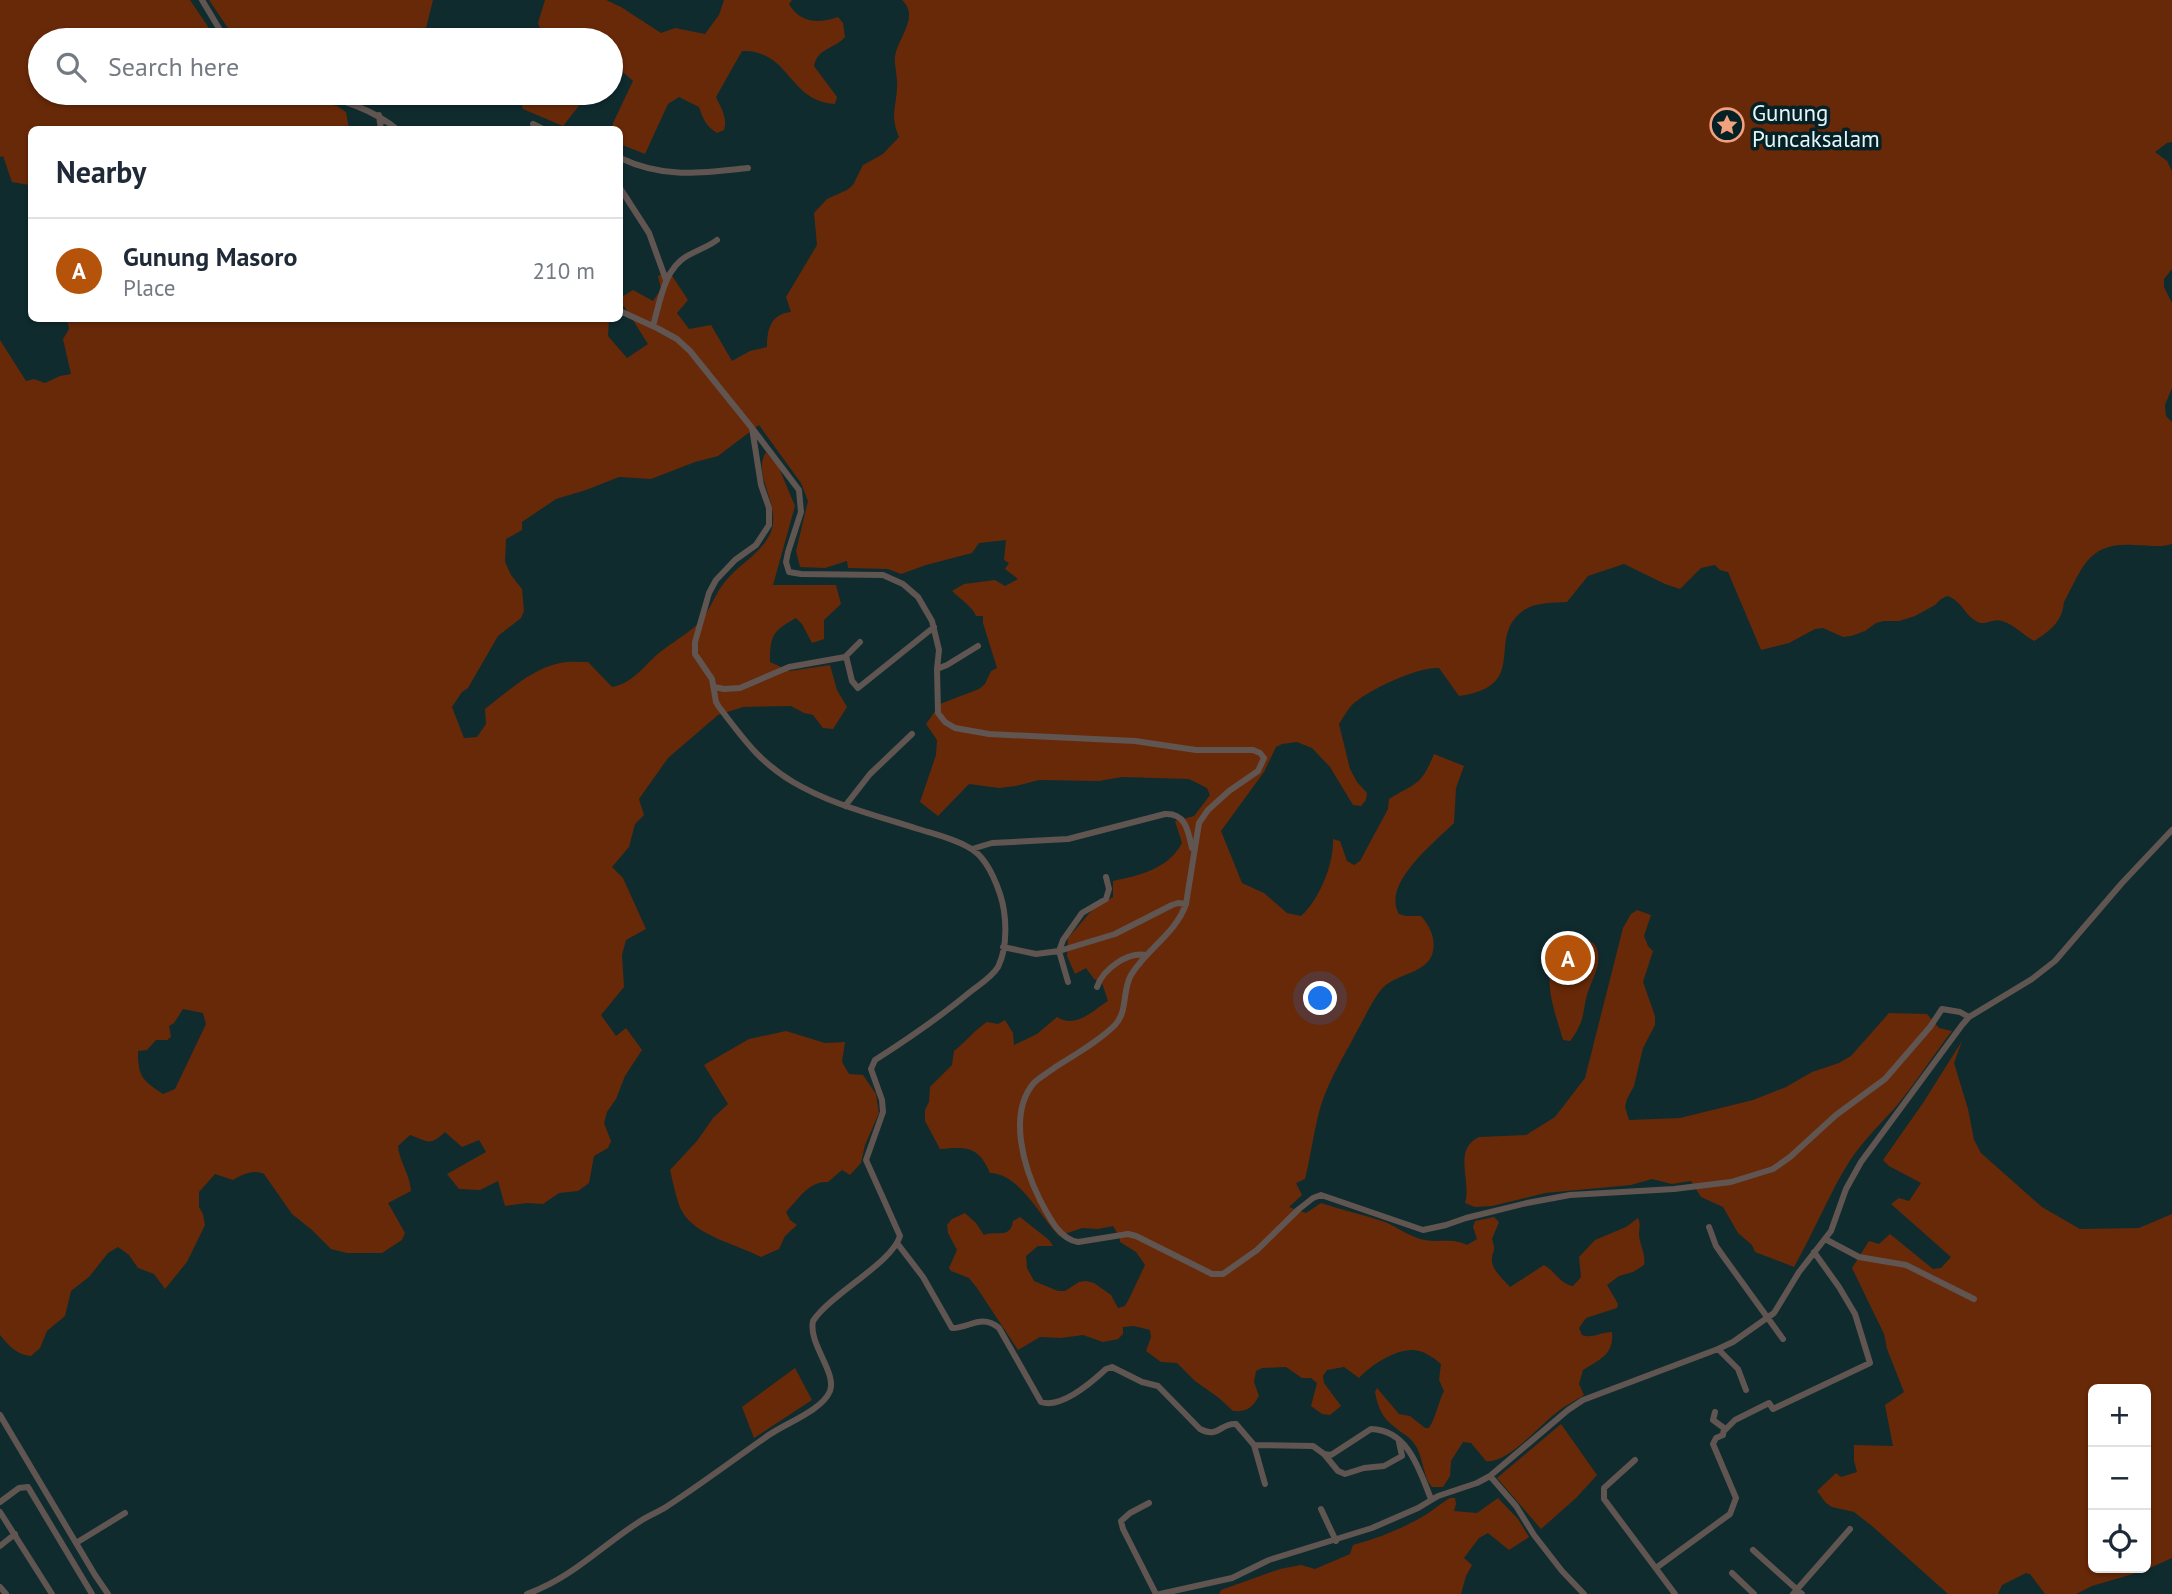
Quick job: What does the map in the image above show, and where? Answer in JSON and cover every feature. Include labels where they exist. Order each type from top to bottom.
[{"type":"street","points":[[202,0],[219,28]]},
{"type":"street","points":[[354,105],[379,115],[393,126]]},
{"type":"street","points":[[379,115],[380,126]]},
{"type":"street","points":[[533,124],[537,126]]},
{"type":"street","points":[[623,159],[650,169],[681,174],[748,168]]},
{"type":"street","points":[[623,193],[649,233],[666,280]]},
{"type":"street","points":[[653,326],[666,280],[681,260],[717,240]]},
{"type":"street","points":[[623,312],[677,339],[690,351],[799,490],[801,512],[788,552],[786,562],[789,572],[801,575],[883,575],[892,578],[918,597],[934,627],[939,650],[939,713],[945,722],[962,731],[1135,741],[1196,750],[1253,750],[1264,758],[1258,771],[1229,791],[1208,810],[1199,823],[1186,904],[1177,923],[1146,955],[1129,979],[1124,1010],[1114,1025],[1033,1083],[1020,1112],[1023,1155],[1040,1199],[1060,1232],[1071,1241],[1128,1234],[1212,1273],[1223,1273],[1257,1250],[1299,1209],[1321,1195],[1423,1230],[1570,1195],[1674,1189],[1731,1182],[1773,1169],[1802,1148],[1836,1115],[1885,1079],[1942,1009],[1969,1017]]},
{"type":"street","points":[[527,1594],[578,1568],[643,1519],[663,1509],[722,1469],[774,1430],[820,1404],[831,1387],[812,1334],[813,1321],[817,1314],[897,1243],[900,1232],[866,1160],[883,1112],[872,1064],[934,1021],[993,974],[1003,947],[1006,922],[1000,894],[988,867],[972,849],[942,836],[845,806],[792,781],[759,757],[719,707],[710,676],[698,661],[694,648],[709,593],[723,570],[761,539],[770,520],[752,428]]},
{"type":"street","points":[[846,656],[852,681],[858,688],[934,627]]},
{"type":"street","points":[[714,687],[740,688],[789,667],[846,656],[860,642]]},
{"type":"street","points":[[937,669],[978,646]]},
{"type":"street","points":[[845,806],[870,774],[912,734]]},
{"type":"street","points":[[972,849],[992,844],[1068,839],[1174,814],[1186,825],[1194,855]]},
{"type":"street","points":[[1149,1503],[1126,1516],[1121,1524],[1158,1594],[1231,1578],[1269,1560],[1372,1528],[1418,1508],[1431,1499],[1490,1476],[1567,1410],[1583,1400],[1733,1342],[1768,1318],[1781,1304],[1799,1272],[1831,1231],[1846,1189],[1861,1162],[1969,1017],[2032,979],[2055,961],[2172,830]]},
{"type":"street","points":[[1068,982],[1059,951],[1066,934],[1082,912],[1106,898],[1109,890],[1106,877]]},
{"type":"street","points":[[1003,947],[1036,954],[1059,951],[1115,934],[1172,905],[1186,904]]},
{"type":"street","points":[[1097,987],[1103,974],[1115,965],[1138,954],[1146,955]]},
{"type":"street","points":[[1709,1227],[1716,1246],[1783,1339]]},
{"type":"street","points":[[1825,1239],[1845,1252],[1859,1257],[1906,1265],[1975,1299]]},
{"type":"street","points":[[897,1243],[923,1277],[951,1328],[956,1329],[976,1321],[994,1324],[999,1328],[1041,1402],[1048,1404],[1077,1393],[1112,1367],[1142,1382],[1158,1385],[1205,1432],[1216,1432],[1232,1423],[1254,1445],[1265,1484]]},
{"type":"street","points":[[1656,1568],[1734,1509],[1737,1498],[1713,1441],[1723,1435],[1735,1420],[1769,1403],[1773,1409],[1870,1363],[1854,1314],[1814,1252]]},
{"type":"street","points":[[1717,1349],[1738,1369],[1746,1390]]},
{"type":"street","points":[[1715,1412],[1713,1420],[1724,1428],[1724,1431]]},
{"type":"street","points":[[0,1415],[108,1594]]},
{"type":"street","points":[[1254,1445],[1310,1446],[1331,1455],[1373,1428],[1390,1433],[1399,1442],[1403,1452],[1401,1458],[1384,1466],[1345,1474],[1334,1468],[1324,1454]]},
{"type":"street","points":[[1399,1442],[1404,1443],[1413,1456],[1431,1499]]},
{"type":"street","points":[[1634,1460],[1604,1488],[1604,1499],[1675,1594]]},
{"type":"street","points":[[1490,1476],[1516,1506],[1562,1571],[1584,1594]]},
{"type":"street","points":[[0,1502],[17,1489],[29,1487],[92,1594]]},
{"type":"street","points":[[1321,1509],[1336,1541]]},
{"type":"street","points":[[0,1511],[52,1594]]},
{"type":"street","points":[[76,1544],[125,1513]]},
{"type":"street","points":[[1752,1550],[1797,1593],[1850,1530]]},
{"type":"street","points":[[0,1546],[15,1534]]},
{"type":"street","points":[[1732,1573],[1754,1594]]},
{"type":"street","points":[[0,1587],[6,1594]]},
{"type":"shaded area","points":[[0,0],[190,0],[209,28],[28,28],[28,105],[332,105],[346,112],[348,126],[28,126],[28,185],[12,182],[3,156],[0,157]]},
{"type":"shaded area","points":[[209,0],[433,0],[426,28],[228,28]]},
{"type":"shaded area","points":[[545,0],[606,0],[661,33],[675,28],[705,34],[719,15],[724,0],[792,0],[789,4],[793,10],[804,18],[823,21],[838,17],[843,23],[845,37],[819,55],[814,66],[837,97],[835,104],[821,102],[801,89],[769,57],[742,51],[716,97],[725,117],[724,130],[717,133],[705,122],[699,107],[679,97],[668,104],[645,154],[623,145],[623,126],[612,126],[633,81],[623,72],[623,28],[540,28],[538,23]]},
{"type":"shaded area","points":[[902,0],[2172,0],[2172,142],[2155,152],[2167,161],[2172,171],[2172,269],[2164,279],[2164,287],[2172,303],[2172,388],[2165,405],[2166,416],[2172,422],[2172,544],[2119,545],[2097,552],[2076,578],[2058,620],[2050,630],[2034,641],[2002,621],[1976,621],[1947,596],[1915,616],[1876,623],[1851,636],[1843,637],[1823,628],[1815,629],[1789,643],[1761,650],[1728,572],[1715,565],[1701,568],[1680,589],[1624,564],[1588,576],[1567,602],[1539,604],[1524,610],[1513,621],[1507,634],[1501,672],[1494,682],[1481,691],[1459,696],[1439,668],[1430,668],[1394,680],[1352,705],[1339,724],[1350,769],[1367,793],[1361,806],[1353,805],[1330,767],[1312,748],[1297,742],[1276,747],[1264,772],[1221,831],[1242,883],[1264,893],[1287,913],[1301,916],[1314,901],[1324,881],[1331,859],[1333,839],[1340,841],[1347,861],[1354,865],[1360,861],[1388,809],[1389,799],[1421,778],[1434,754],[1464,766],[1456,788],[1454,823],[1413,864],[1397,890],[1395,902],[1399,914],[1421,916],[1430,929],[1434,944],[1432,955],[1422,967],[1386,985],[1371,1006],[1324,1096],[1305,1179],[1296,1183],[1302,1195],[1289,1207],[1306,1213],[1321,1203],[1385,1222],[1420,1239],[1455,1241],[1467,1245],[1477,1239],[1473,1227],[1475,1221],[1494,1217],[1499,1222],[1492,1239],[1492,1262],[1510,1287],[1544,1265],[1565,1283],[1573,1286],[1581,1277],[1579,1257],[1595,1240],[1626,1227],[1638,1218],[1644,1265],[1619,1276],[1607,1285],[1618,1304],[1617,1308],[1586,1318],[1579,1328],[1582,1335],[1586,1336],[1612,1332],[1608,1351],[1583,1370],[1579,1384],[1584,1395],[1559,1410],[1513,1451],[1494,1461],[1486,1461],[1471,1443],[1463,1442],[1451,1461],[1450,1476],[1443,1487],[1432,1487],[1426,1477],[1417,1447],[1384,1416],[1375,1392],[1377,1388],[1399,1414],[1410,1416],[1425,1428],[1429,1428],[1444,1391],[1439,1380],[1441,1364],[1431,1356],[1416,1350],[1390,1355],[1359,1378],[1344,1367],[1327,1370],[1323,1376],[1324,1383],[1341,1406],[1330,1415],[1322,1414],[1311,1406],[1317,1383],[1311,1378],[1302,1378],[1286,1367],[1262,1368],[1256,1371],[1254,1382],[1259,1396],[1246,1410],[1233,1411],[1177,1363],[1161,1362],[1146,1351],[1151,1337],[1150,1330],[1134,1326],[1123,1327],[1123,1334],[1118,1339],[1103,1342],[1083,1335],[1040,1337],[1018,1350],[969,1278],[949,1268],[957,1250],[948,1233],[947,1225],[952,1219],[965,1213],[984,1235],[1006,1232],[1013,1221],[1020,1217],[1053,1246],[1038,1246],[1026,1256],[1027,1268],[1034,1281],[1058,1291],[1065,1291],[1079,1282],[1094,1283],[1111,1295],[1118,1308],[1125,1306],[1129,1299],[1145,1265],[1136,1252],[1120,1242],[1113,1226],[1082,1228],[1059,1236],[1020,1188],[1001,1175],[990,1173],[976,1153],[964,1148],[940,1149],[925,1121],[925,1110],[929,1102],[930,1087],[952,1065],[954,1051],[987,1022],[998,1024],[1005,1020],[1013,1033],[1014,1045],[1037,1034],[1057,1017],[1077,1020],[1108,1001],[1102,983],[1094,979],[1086,968],[1075,974],[1067,956],[1068,938],[1093,909],[1113,897],[1113,881],[1153,870],[1176,852],[1182,843],[1175,821],[1194,816],[1210,795],[1207,788],[1189,779],[1122,777],[1099,781],[1039,780],[999,788],[969,784],[938,816],[920,802],[936,755],[937,740],[926,724],[940,704],[979,689],[985,684],[991,671],[997,668],[983,616],[976,616],[952,591],[964,584],[995,580],[1005,586],[1018,579],[1005,569],[1009,563],[1004,560],[1006,540],[979,543],[972,553],[901,574],[888,569],[848,568],[847,561],[825,568],[800,567],[796,551],[808,501],[801,483],[759,425],[718,456],[651,479],[619,477],[556,499],[522,522],[522,530],[506,539],[505,562],[522,589],[524,611],[521,618],[498,636],[468,688],[452,707],[464,738],[477,737],[486,724],[485,709],[521,681],[550,666],[567,662],[588,662],[612,687],[634,677],[698,623],[726,581],[765,543],[772,529],[773,519],[762,469],[766,452],[779,468],[795,506],[773,585],[836,585],[841,604],[824,620],[824,639],[812,643],[796,618],[782,627],[772,640],[770,662],[790,671],[830,665],[837,690],[847,707],[833,729],[823,728],[813,715],[791,706],[743,707],[718,715],[668,758],[639,799],[644,815],[635,824],[629,847],[612,867],[623,878],[646,929],[626,940],[622,955],[624,987],[601,1015],[616,1036],[626,1028],[642,1050],[607,1112],[604,1123],[611,1141],[608,1148],[594,1156],[589,1183],[578,1191],[559,1193],[543,1204],[505,1206],[498,1181],[480,1190],[459,1189],[447,1174],[486,1152],[479,1140],[462,1147],[445,1132],[432,1141],[410,1135],[398,1146],[411,1191],[388,1203],[405,1233],[402,1240],[382,1253],[347,1253],[331,1249],[292,1214],[264,1174],[252,1172],[233,1180],[215,1174],[199,1192],[199,1207],[205,1225],[187,1262],[165,1289],[154,1274],[138,1268],[129,1255],[118,1247],[108,1253],[89,1277],[71,1291],[65,1316],[47,1331],[40,1348],[31,1356],[17,1352],[0,1335],[0,340],[26,381],[34,379],[45,383],[71,374],[63,339],[69,329],[68,322],[609,322],[608,336],[627,358],[648,344],[623,306],[623,296],[633,290],[653,301],[661,289],[658,276],[669,271],[688,300],[677,313],[689,329],[711,325],[732,361],[750,351],[767,347],[772,323],[784,313],[791,312],[786,297],[817,245],[814,213],[827,199],[853,185],[863,165],[883,154],[899,137],[894,118],[897,84],[895,56],[909,13]],"holes":[[[183,1009],[203,1013],[206,1024],[175,1089],[163,1094],[150,1085],[140,1072],[138,1051],[147,1050],[156,1040],[167,1040],[171,1037],[169,1026]]]},
{"type":"shaded area","points":[[522,105],[580,105],[563,126],[523,109]]},
{"type":"shaded area","points":[[1637,910],[1651,915],[1644,936],[1653,951],[1643,982],[1655,1016],[1655,1025],[1643,1048],[1634,1086],[1627,1099],[1625,1107],[1629,1120],[1680,1118],[1753,1100],[1786,1087],[1812,1072],[1851,1056],[1889,1013],[1927,1014],[1939,1028],[1952,1031],[1902,1100],[1849,1162],[1794,1267],[1755,1252],[1752,1245],[1738,1233],[1723,1207],[1701,1197],[1691,1181],[1672,1184],[1652,1179],[1631,1185],[1545,1193],[1492,1206],[1475,1207],[1465,1203],[1465,1158],[1471,1143],[1479,1137],[1526,1135],[1555,1117],[1585,1078],[1623,928],[1631,914]]},
{"type":"shaded area","points":[[1585,940],[1596,947],[1597,968],[1579,1027],[1570,1041],[1563,1040],[1551,995],[1550,971],[1559,953]]},
{"type":"shaded area","points":[[786,1031],[825,1043],[845,1042],[842,1062],[849,1074],[863,1075],[876,1094],[879,1113],[865,1145],[861,1163],[850,1175],[842,1170],[828,1182],[815,1184],[804,1192],[786,1212],[790,1220],[797,1225],[785,1236],[779,1249],[761,1257],[708,1234],[689,1221],[679,1204],[670,1170],[728,1104],[704,1065],[749,1039]]},
{"type":"shaded area","points":[[1962,1041],[1954,1063],[1974,1140],[1981,1153],[2042,1207],[2080,1229],[2139,1228],[2172,1214],[2172,1558],[2151,1567],[2151,1384],[2088,1384],[2088,1573],[2136,1573],[2092,1586],[2076,1594],[2045,1594],[2030,1574],[2026,1573],[2002,1585],[1998,1594],[1948,1594],[1872,1526],[1854,1512],[1832,1507],[1817,1491],[1836,1473],[1841,1477],[1857,1472],[1854,1445],[1893,1446],[1885,1405],[1904,1392],[1884,1334],[1852,1268],[1869,1241],[1879,1244],[1890,1234],[1933,1269],[1941,1268],[1951,1257],[1891,1204],[1899,1198],[1909,1201],[1921,1183],[1883,1160]]},
{"type":"shaded area","points":[[795,1368],[812,1400],[754,1438],[742,1407]]},
{"type":"shaded area","points":[[1561,1424],[1597,1475],[1541,1529],[1497,1478]]},
{"type":"shaded area","points":[[1450,1498],[1455,1498],[1454,1511],[1477,1513],[1498,1498],[1518,1519],[1529,1537],[1509,1550],[1488,1533],[1479,1538],[1464,1558],[1472,1565],[1461,1594],[1219,1594],[1221,1590],[1280,1569],[1301,1565],[1315,1569],[1350,1554],[1353,1545],[1409,1524]]},
{"type":"place","name":"Gunung Puncaksalam","points":[[1727,125]]},
{"type":"place","name":"Gunung Masoro","points":[[1568,958]]}]
